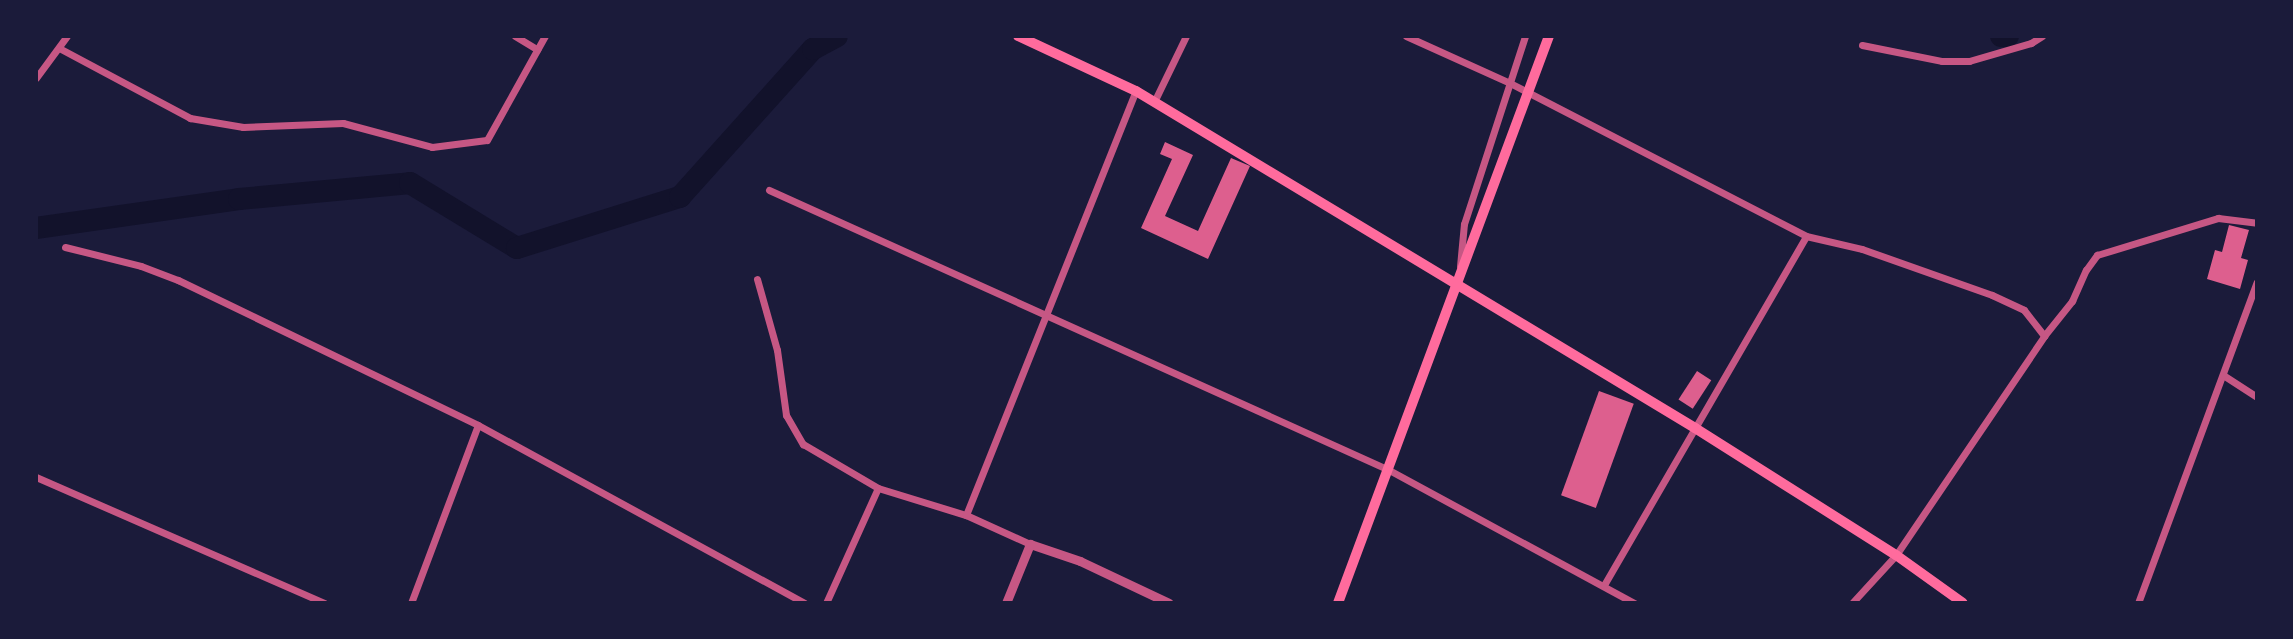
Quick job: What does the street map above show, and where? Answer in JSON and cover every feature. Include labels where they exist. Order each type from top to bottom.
[{"type":"main road","points":[[1018,36],[1136,91],[1695,428],[1896,555],[1963,603]]},
{"type":"main road","points":[[1338,603],[1486,198],[1549,36]]},
{"type":"street","points":[[36,78],[67,36]]},
{"type":"street","points":[[515,36],[537,49]]},
{"type":"street","points":[[59,48],[190,118],[243,127],[343,123],[432,147],[487,140],[545,36]]},
{"type":"street","points":[[1154,102],[1186,36]]},
{"type":"street","points":[[1406,36],[1508,82],[1806,236],[1862,249],[1992,295],[2024,310],[2044,336]]},
{"type":"street","points":[[1459,272],[1464,224],[1525,36]]},
{"type":"street","points":[[1862,45],[1942,61],[1969,61],[2031,43],[2042,36]]},
{"type":"street","points":[[966,515],[1136,91]]},
{"type":"street","points":[[769,190],[1389,470],[1634,603]]},
{"type":"street","points":[[1852,603],[1896,555],[2044,336],[2072,301],[2086,270],[2097,255],[2218,218],[2257,223]]},
{"type":"street","points":[[1604,585],[1806,236]]},
{"type":"street","points":[[65,247],[141,266],[178,280],[478,425],[805,603]]},
{"type":"street","points":[[757,279],[777,350],[786,415],[803,444],[878,488],[966,515],[1030,544],[1080,561],[1169,603]]},
{"type":"street","points":[[2138,603],[2257,282]]},
{"type":"street","points":[[2223,375],[2257,397]]},
{"type":"street","points":[[411,603],[478,425]]},
{"type":"street","points":[[36,477],[325,603]]},
{"type":"street","points":[[826,603],[878,488]]},
{"type":"street","points":[[1006,603],[1030,544]]},
{"type":"building","points":[[1165,142],[1193,155],[1165,216],[1198,231],[1231,158],[1250,166],[1208,259],[1141,228],[1172,159],[1160,154]]},
{"type":"building","points":[[2229,225],[2249,230],[2241,258],[2248,260],[2240,289],[2207,279],[2215,250],[2222,252]]},
{"type":"building","points":[[1697,371],[1711,380],[1693,409],[1678,400]]},
{"type":"building","points":[[1599,391],[1634,404],[1596,508],[1561,495]]},
{"type":"waterway","points":[[36,228],[239,199],[410,183],[517,248],[680,197],[813,49],[837,36]]},
{"type":"waterway","points":[[2001,36],[2008,36]]}]
